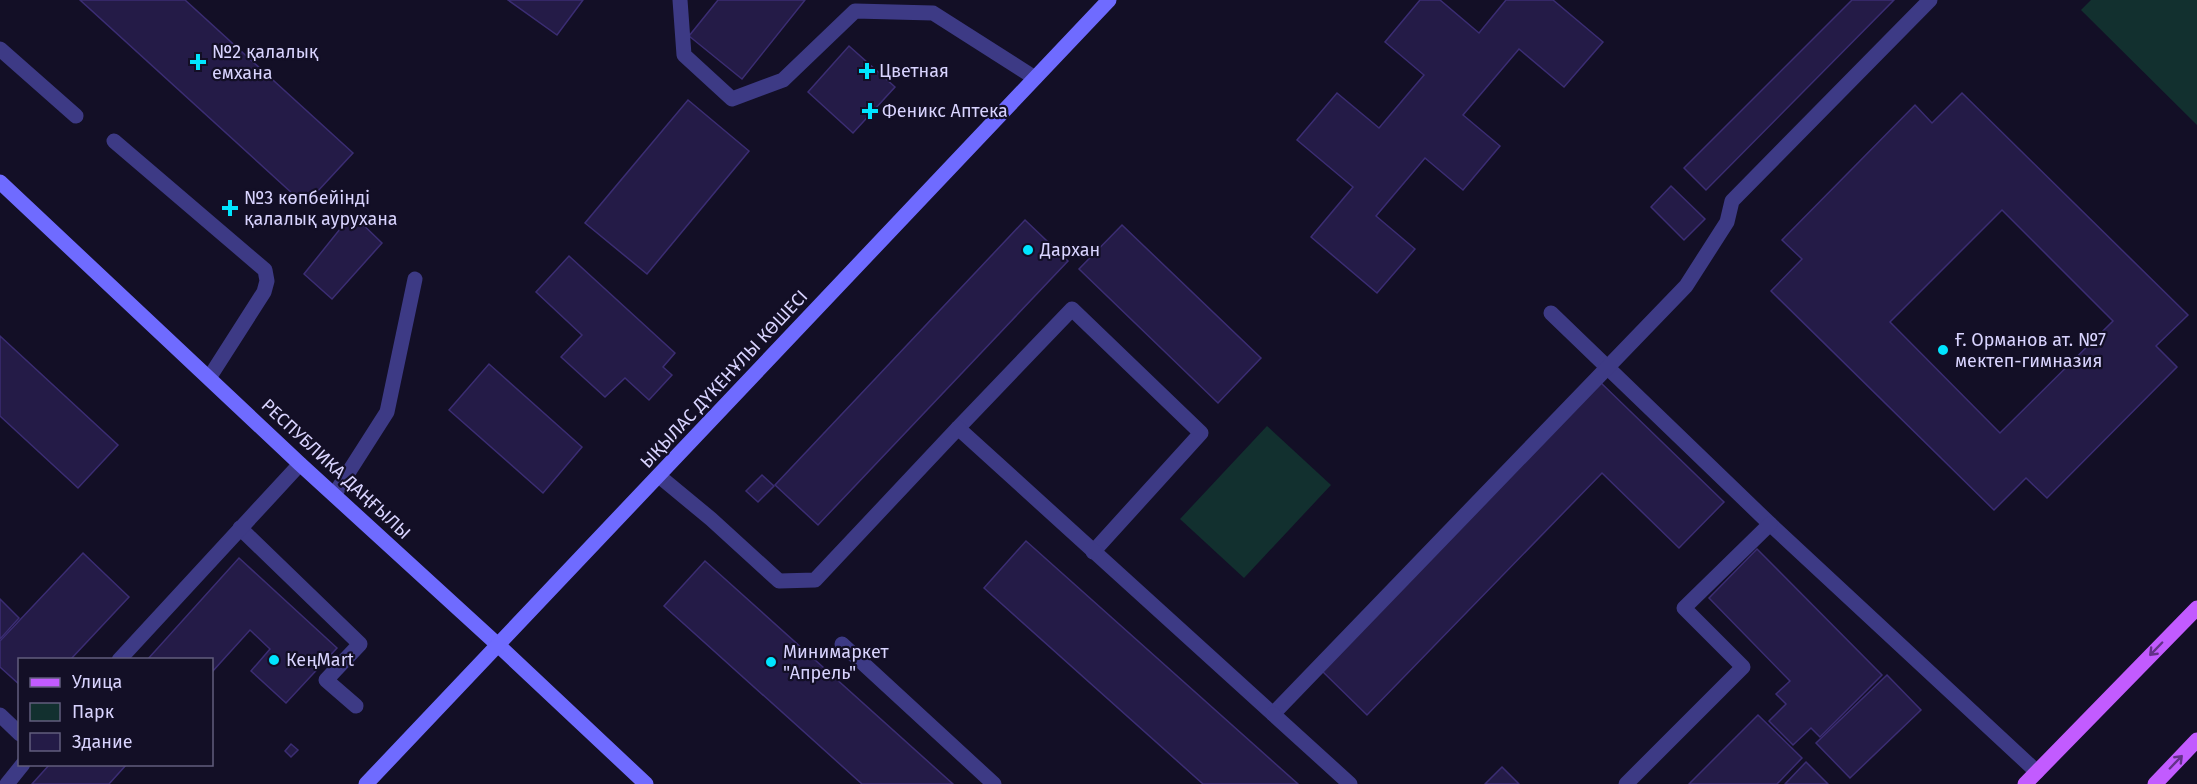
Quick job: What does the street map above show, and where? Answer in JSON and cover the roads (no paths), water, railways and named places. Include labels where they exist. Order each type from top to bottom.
[{"type":"main road","points":[[2025,784],[2197,608]]},
{"type":"main road","points":[[2155,784],[2197,740]]},
{"type":"street","points":[[680,0],[684,55],[732,99],[783,80],[855,11],[933,13],[1035,78]]},
{"type":"street","name":"ЫҚЫЛАС ДҮКЕНҰЛЫ КӨШЕСІ","points":[[366,784],[1109,0]]},
{"type":"street","points":[[1274,714],[1686,286],[1727,222],[1732,201],[1930,0]]},
{"type":"street","points":[[0,49],[75,116]]},
{"type":"street","points":[[114,141],[265,270],[267,281],[264,292],[209,378]]},
{"type":"street","name":"РЕСПУБЛИКА ДАҢҒЫЛЫ","points":[[0,182],[646,784]]},
{"type":"street","points":[[334,495],[387,412],[415,279]]},
{"type":"street","points":[[659,476],[711,519],[779,581],[815,580],[1072,309],[1201,433],[1094,552]]},
{"type":"street","points":[[1551,313],[1770,524],[2037,772]]},
{"type":"street","points":[[958,428],[1350,784]]},
{"type":"street","points":[[121,658],[300,464]]},
{"type":"street","points":[[1626,784],[1743,667],[1684,608],[1770,524]]},
{"type":"street","points":[[240,528],[360,644],[326,680],[356,706]]},
{"type":"street","points":[[842,644],[994,784]]},
{"type":"street","points":[[0,715],[18,732]]},
{"type":"street","points":[[7,784],[22,766]]},
{"type":"place","name":"№2 қалалық емхана","points":[[198,62]]},
{"type":"place","name":"Цветная","points":[[867,71]]},
{"type":"place","name":"Феникс Аптека","points":[[870,111]]},
{"type":"place","name":"№3 көпбейінді қалалық аурухана","points":[[230,208]]},
{"type":"place","name":"Дархан","points":[[1028,250]]},
{"type":"place","name":"Ғ. Орманов ат. №7 мектеп-гимназия","points":[[1943,350]]},
{"type":"place","name":"КеңMart","points":[[274,660]]},
{"type":"place","name":"Минимаркет \"Апрель\"","points":[[771,662]]}]
